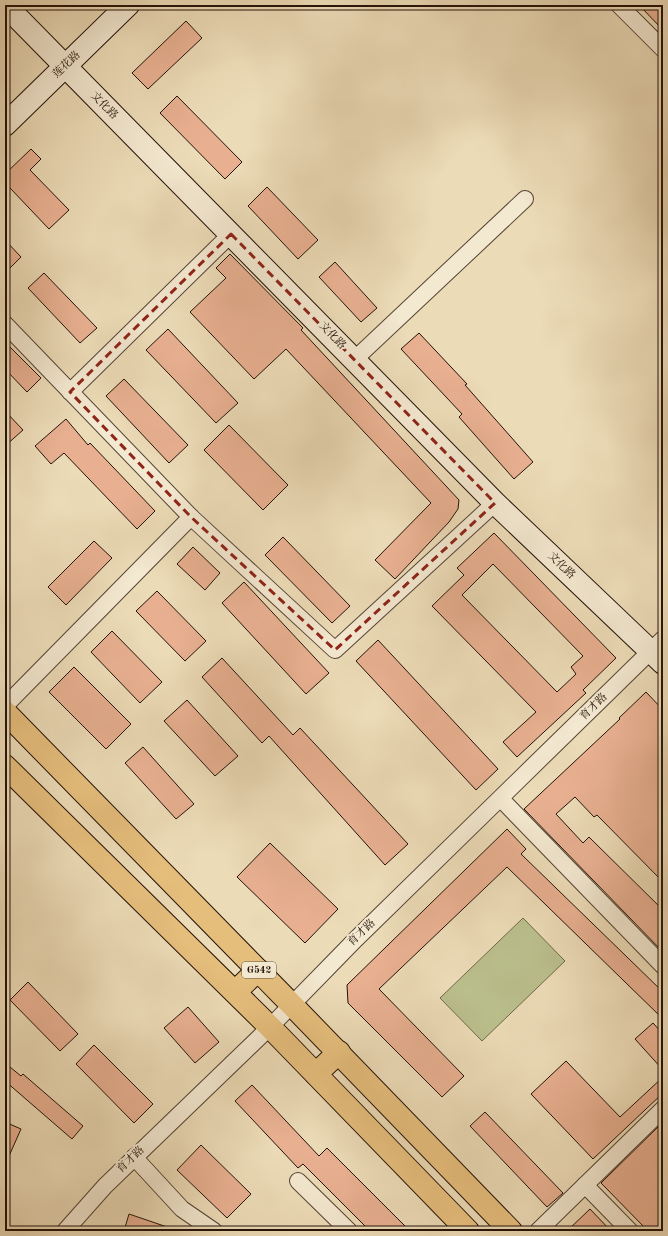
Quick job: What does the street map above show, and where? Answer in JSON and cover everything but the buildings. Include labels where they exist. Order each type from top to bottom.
[{"type":"main road","name":"G542","points":[[5,712],[339,1052],[511,1231]]},
{"type":"main road","name":"G542","points":[[5,766],[270,1027],[468,1231]]},
{"type":"main road","points":[[235,992],[258,970]]},
{"type":"main road","points":[[316,1074],[339,1052]]},
{"type":"street","name":"文化路","points":[[5,5],[64,67],[231,234],[495,503],[659,651]]},
{"type":"street","name":"莲花路","points":[[5,125],[128,5]]},
{"type":"street","points":[[620,5],[663,49]]},
{"type":"street","points":[[354,359],[525,199]]},
{"type":"street","points":[[70,392],[231,234]]},
{"type":"street","points":[[5,324],[191,517],[335,650],[495,503]]},
{"type":"street","points":[[5,706],[191,517]]},
{"type":"street","name":"育才路","points":[[65,1231],[105,1186],[134,1157],[270,1027],[501,799],[659,651]]},
{"type":"street","points":[[501,799],[663,966]]},
{"type":"street","points":[[538,1231],[663,1109]]},
{"type":"street","points":[[134,1157],[182,1209],[214,1231]]},
{"type":"street","points":[[298,1181],[349,1231]]},
{"type":"street","points":[[585,1185],[630,1231]]},
{"type":"highlighted area","points":[[231,234],[495,503],[335,650],[191,517],[70,392]]},
{"type":"green space","points":[[523,918],[565,961],[482,1041],[440,998]]}]
